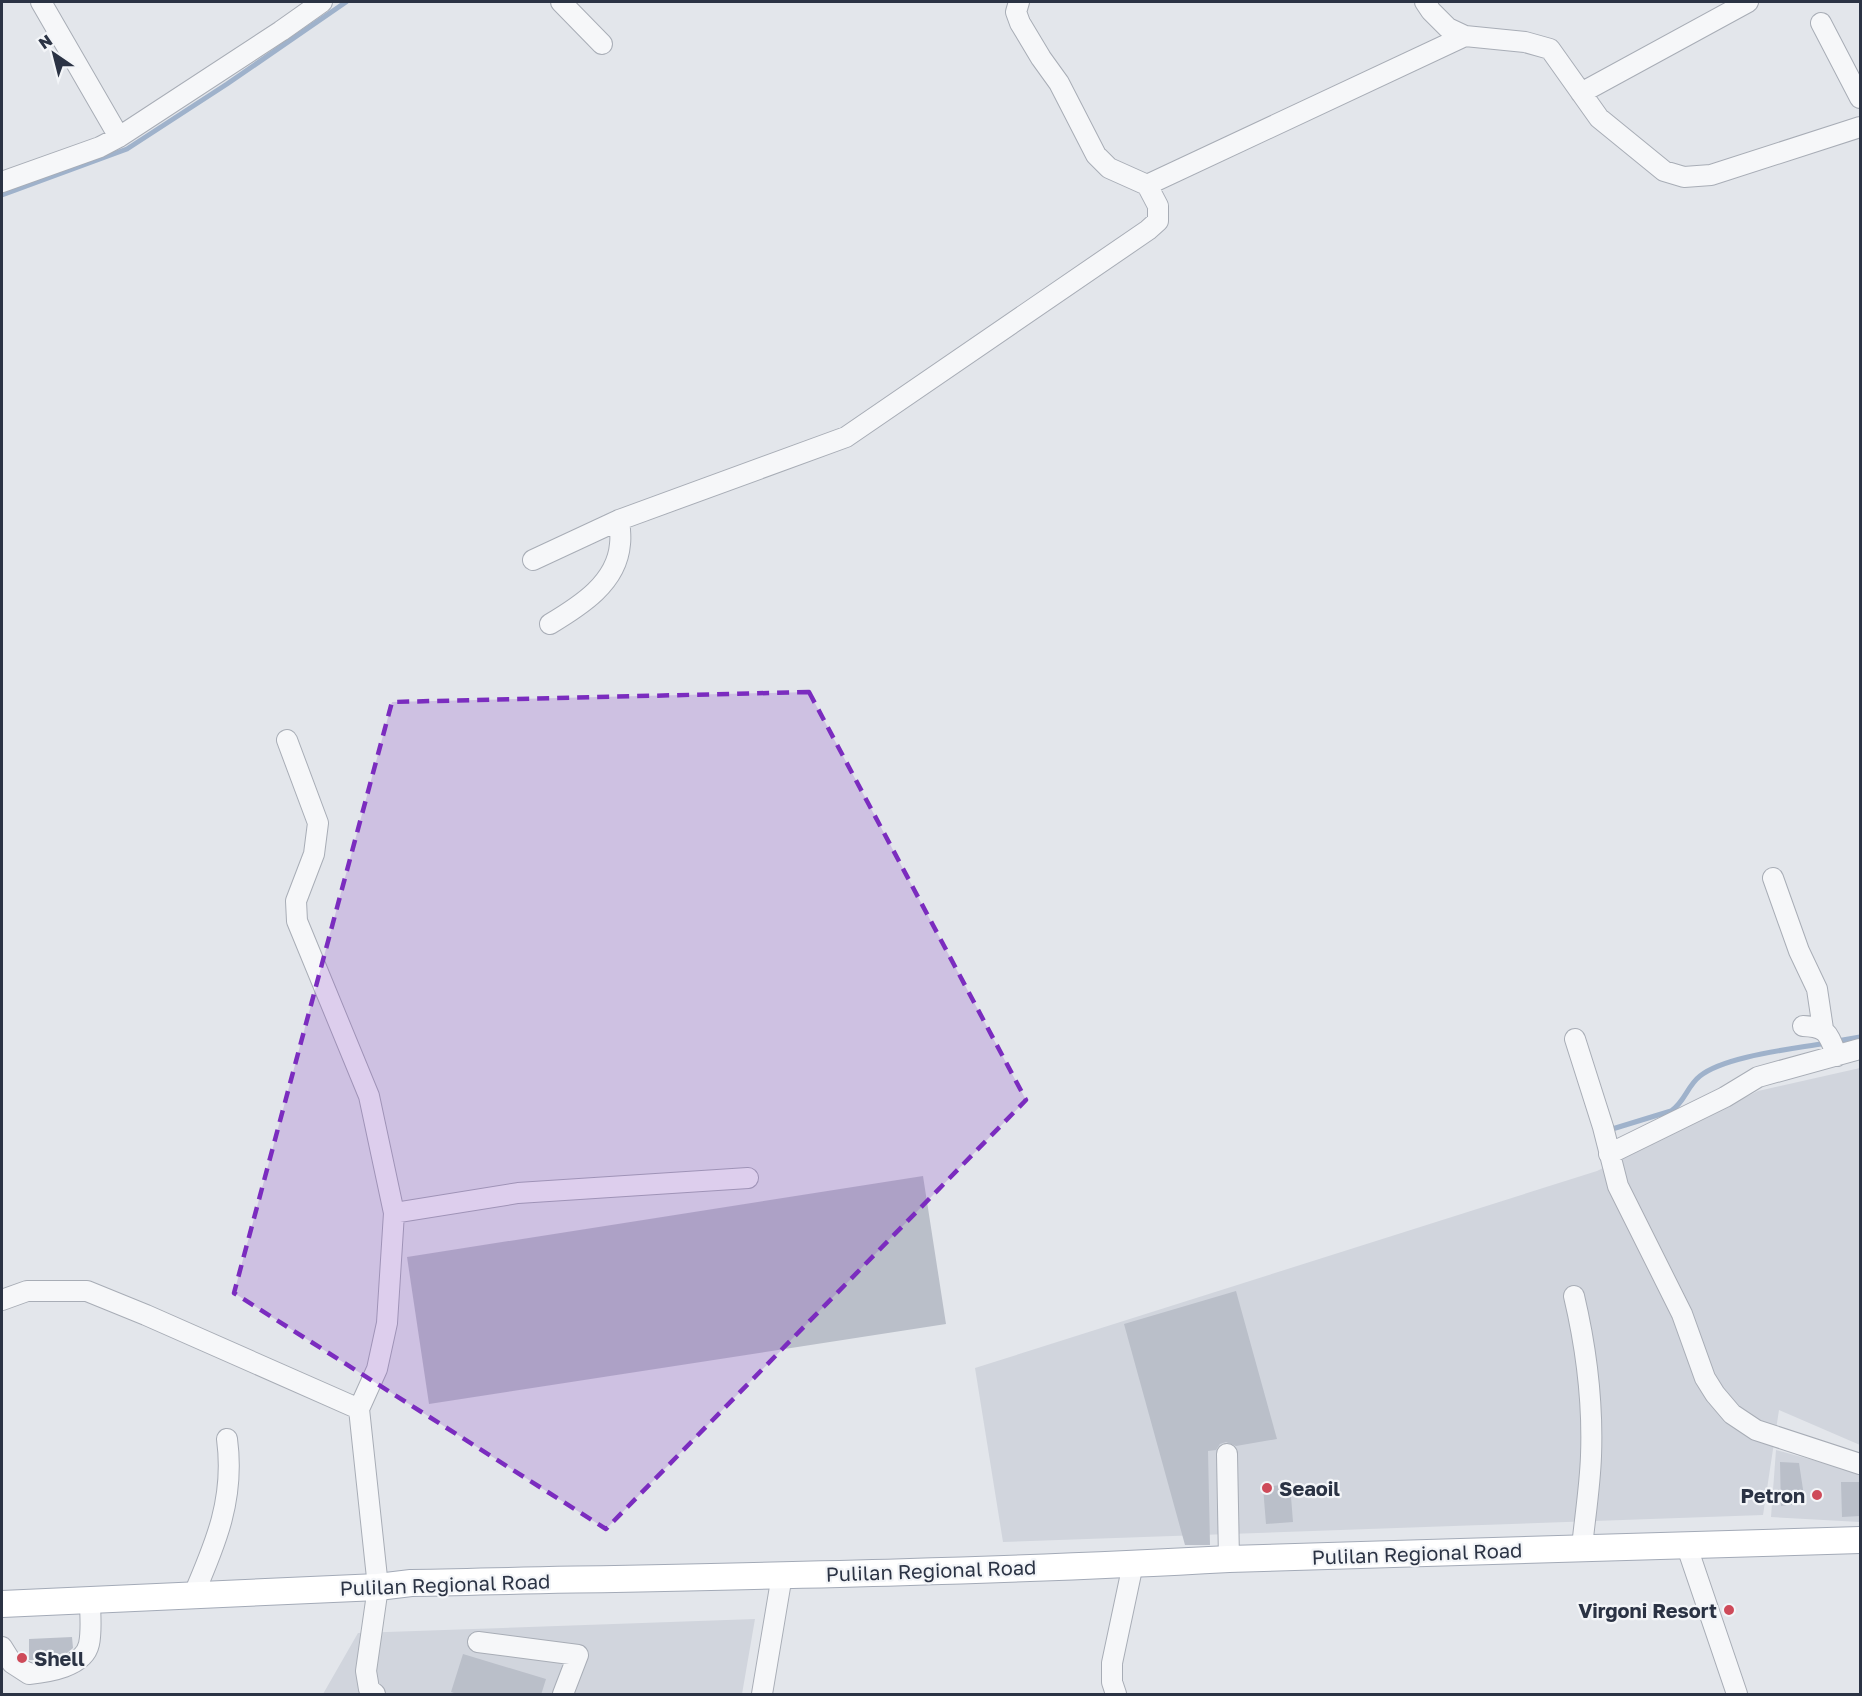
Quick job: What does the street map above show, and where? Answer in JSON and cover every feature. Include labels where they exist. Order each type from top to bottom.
[{"type":"main road","name":"Pulilan Regional Road","points":[[2,1604],[378,1587],[411,1583],[782,1575],[1582,1547],[1860,1540]]},
{"type":"street","points":[[41,2],[119,137]]},
{"type":"street","points":[[2,182],[100,147],[119,137],[322,2]]},
{"type":"street","points":[[561,2],[602,44]]},
{"type":"street","points":[[533,560],[619,520],[846,437],[1158,221],[1158,206],[1147,186],[1109,168],[1096,155],[1059,83],[1020,23],[1016,12],[1019,2]]},
{"type":"street","points":[[1425,2],[1448,28],[1465,36],[1525,42],[1550,49],[1599,118],[1664,171],[1684,177],[1711,175],[1860,127]]},
{"type":"street","points":[[1581,93],[1748,2]]},
{"type":"street","points":[[1821,23],[1860,98]]},
{"type":"street","points":[[1147,186],[1465,36]]},
{"type":"street","points":[[550,624],[599,590],[613,568],[620,546],[619,520]]},
{"type":"street","points":[[287,740],[318,823],[314,854],[296,901],[297,921],[369,1096],[394,1214],[387,1323],[377,1369],[359,1409],[378,1587],[366,1671],[369,1689],[375,1695]]},
{"type":"street","points":[[1773,878],[1799,951],[1817,989],[1823,1029]]},
{"type":"street","points":[[1803,1026],[1823,1029],[1837,1056]]},
{"type":"street","points":[[1575,1039],[1603,1127],[1618,1186],[1682,1314],[1705,1378],[1714,1394],[1732,1414],[1756,1430],[1860,1464]]},
{"type":"street","points":[[1609,1154],[1725,1097],[1758,1077],[1860,1049]]},
{"type":"street","points":[[394,1214],[518,1193],[748,1178]]},
{"type":"street","points":[[2,1300],[27,1290],[87,1292],[146,1315],[359,1409]]},
{"type":"street","points":[[1574,1296],[1582,1328],[1589,1390],[1591,1455],[1582,1547]]},
{"type":"street","points":[[193,1596],[222,1525],[227,1501],[230,1463],[227,1439]]},
{"type":"street","points":[[1227,1454],[1229,1559]]},
{"type":"street","points":[[1686,1544],[1737,1695]]},
{"type":"street","points":[[1116,1695],[1112,1682],[1112,1663],[1133,1564]]},
{"type":"street","points":[[762,1695],[782,1575]]},
{"type":"street","points":[[2,1647],[12,1663],[29,1674],[55,1671],[76,1661],[89,1646],[90,1601]]},
{"type":"street","points":[[478,1642],[578,1656],[563,1695]]},
{"type":"highlighted area","points":[[809,692],[1026,1100],[606,1529],[234,1293],[392,702]]},
{"type":"shaded area","points":[[1860,1068],[1860,1445],[1779,1410],[1763,1515],[1003,1542],[975,1368],[1597,1171],[1758,1091]]},
{"type":"shaded area","name":"Petron","points":[[1776,1450],[1860,1473],[1860,1522],[1771,1517]]},
{"type":"shaded area","points":[[755,1619],[742,1694],[323,1694],[358,1633]]},
{"type":"building","points":[[923,1176],[946,1324],[429,1404],[407,1257]]},
{"type":"building","points":[[1236,1291],[1277,1439],[1236,1446],[1226,1442],[1220,1444],[1216,1450],[1208,1451],[1210,1545],[1185,1545],[1124,1324]]},
{"type":"building","points":[[1780,1462],[1799,1463],[1804,1496],[1797,1504],[1781,1506]]},
{"type":"building","points":[[1841,1482],[1860,1482],[1860,1516],[1842,1517]]},
{"type":"building","points":[[1290,1484],[1293,1522],[1266,1524],[1263,1487]]},
{"type":"building","points":[[72,1637],[73,1648],[67,1653],[45,1660],[29,1660],[29,1639]]},
{"type":"building","points":[[463,1654],[546,1679],[541,1695],[460,1695],[451,1692]]},
{"type":"waterway","points":[[2,195],[127,149],[346,2]]},
{"type":"waterway","points":[[1837,1041],[1860,1037]]},
{"type":"waterway","points":[[1609,1130],[1671,1111],[1680,1103],[1692,1084],[1711,1069],[1742,1058],[1826,1043]]},
{"type":"place","name":"Seaoil","points":[[1267,1488]]},
{"type":"place","name":"Petron","points":[[1817,1495]]},
{"type":"place","name":"Virgoni Resort","points":[[1729,1610]]},
{"type":"place","name":"Shell","points":[[22,1658]]}]
